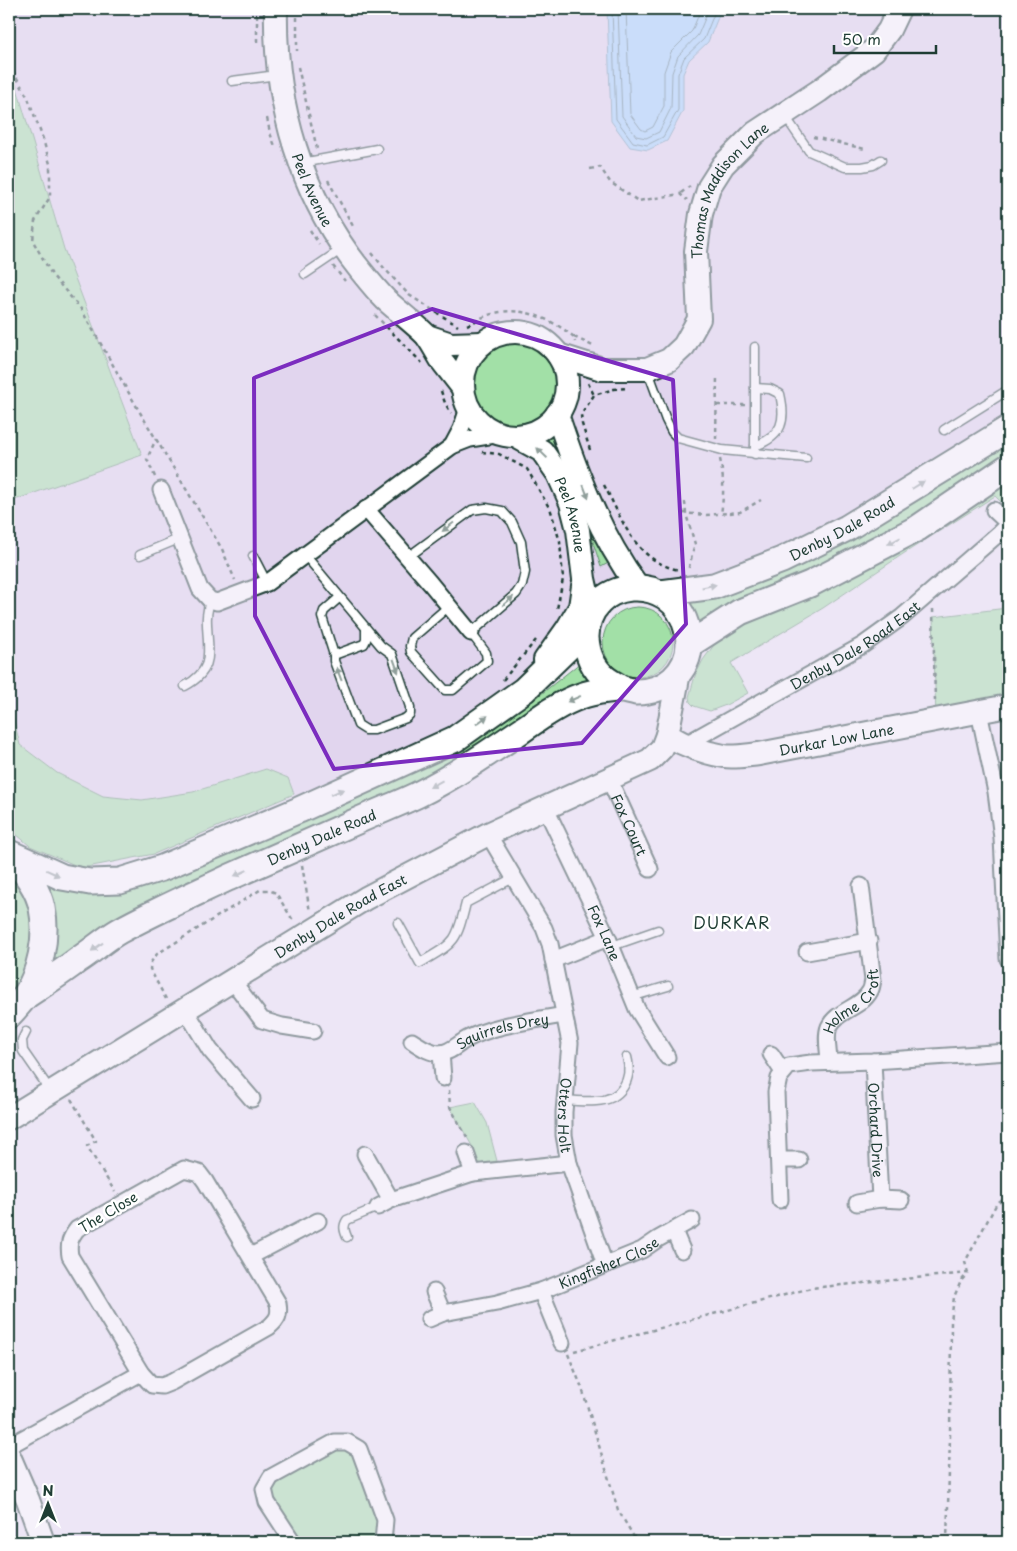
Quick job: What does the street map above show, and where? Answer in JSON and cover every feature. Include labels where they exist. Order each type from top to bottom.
[{"type":"main road","name":"Denby Dale Road","points":[[9,853],[62,877],[90,882],[120,882],[162,868],[299,810],[455,739],[524,690],[589,622],[600,602],[611,594],[624,588],[649,590],[714,586],[782,560],[847,528],[1008,429]]},
{"type":"main road","points":[[690,644],[740,612],[810,584],[918,528],[1008,467]]},
{"type":"main road","points":[[649,590],[673,602],[682,613],[690,644],[686,662],[679,673]]},
{"type":"main road","name":"Denby Dale Road","points":[[589,622],[587,648],[593,664],[604,678],[622,689],[634,692],[647,691],[665,685],[679,673]]},
{"type":"main road","name":"Denby Dale Road","points":[[20,1015],[118,932],[168,906],[418,794],[468,766],[546,714],[576,697],[622,689]]},
{"type":"main road","points":[[9,853],[32,884],[42,908],[44,929],[42,952],[20,1015]]},
{"type":"street","name":"Peel Avenue","points":[[276,9],[277,56],[270,76],[310,161],[328,222],[343,247],[384,298],[426,336],[466,398]]},
{"type":"street","name":"Thomas Maddison Lane","points":[[581,366],[647,369],[669,360],[684,346],[699,318],[696,251],[701,214],[709,188],[723,165],[755,133],[819,91],[874,50],[889,30],[899,9]]},
{"type":"street","points":[[161,490],[200,590],[210,600],[217,602],[267,583],[452,446],[465,434],[524,435],[539,430],[557,414],[581,366],[547,342],[523,332],[505,332],[482,343],[475,349],[466,364],[464,372],[466,398],[465,434]]},
{"type":"street","name":"Peel Avenue","points":[[426,336],[451,344],[482,343]]},
{"type":"street","points":[[466,398],[482,424],[508,435]]},
{"type":"street","name":"Peel Avenue","points":[[557,414],[593,511],[621,564],[649,590]]},
{"type":"street","name":"Peel Avenue","points":[[508,435],[542,452],[558,474],[571,503],[578,530],[589,622]]},
{"type":"street","points":[[366,510],[471,632]]},
{"type":"street","name":"Denby Dale Road East","points":[[9,1118],[366,898],[488,834],[650,760],[673,735],[863,645],[902,617],[998,534],[1008,523],[994,510]]},
{"type":"street","points":[[524,690],[567,629],[580,607],[584,579]]},
{"type":"street","name":"Denby Dale Road East","points":[[673,735],[679,673]]},
{"type":"street","points":[[647,691],[673,735]]},
{"type":"street","name":"Durkar Low Lane","points":[[673,735],[724,756],[741,756],[760,754],[1008,706]]},
{"type":"street","points":[[979,712],[1002,792],[1002,838],[1008,959]]},
{"type":"street","name":"Fox Court","points":[[609,780],[650,869]]},
{"type":"street","name":"Fox Lane","points":[[545,807],[610,942],[631,997],[667,1056]]},
{"type":"street","name":"Otters Holt","points":[[488,834],[544,928],[550,944],[570,1044],[564,1135],[569,1163],[605,1265]]},
{"type":"street","name":"Holme Croft","points":[[830,1062],[828,1028],[835,1019],[861,1002],[870,992],[874,980],[861,886]]},
{"type":"street","name":"Holme Croft","points":[[807,952],[869,941]]},
{"type":"street","points":[[553,960],[610,942]]},
{"type":"street","points":[[232,980],[262,1020],[282,1026],[313,1031]]},
{"type":"street","points":[[180,1012],[252,1099]]},
{"type":"street","name":"Squirrels Drey","points":[[412,1040],[431,1052],[441,1053],[451,1050],[465,1040],[480,1033],[564,1015]]},
{"type":"street","name":"Orchard Drive","points":[[783,1072],[789,1066],[812,1063],[1008,1052]]},
{"type":"street","name":"Squirrels Drey","points":[[441,1053],[443,1078]]},
{"type":"street","points":[[772,1054],[783,1072],[779,1078],[776,1092],[780,1200]]},
{"type":"street","name":"Orchard Drive","points":[[873,1061],[880,1199]]},
{"type":"street","points":[[466,1153],[473,1174]]},
{"type":"street","points":[[365,1154],[385,1204],[473,1174],[569,1163]]},
{"type":"street","points":[[778,1160],[799,1160]]},
{"type":"street","name":"The Close","points":[[184,1169],[199,1173],[278,1303],[280,1313],[276,1321],[172,1382],[162,1386],[152,1385],[141,1373],[70,1256],[70,1238],[77,1229],[122,1204],[184,1169]]},
{"type":"street","points":[[857,1202],[880,1199],[901,1200]]},
{"type":"street","name":"Kingfisher Close","points":[[434,1292],[436,1316],[541,1292],[642,1250],[658,1238],[692,1220]]},
{"type":"street","points":[[251,1256],[318,1221]]},
{"type":"street","name":"Kingfisher Close","points":[[674,1231],[682,1250]]},
{"type":"street","name":"Kingfisher Close","points":[[541,1292],[565,1348]]},
{"type":"street","points":[[9,1446],[141,1373]]},
{"type":"street","points":[[293,1542],[267,1502],[264,1489],[271,1477],[335,1442],[347,1442],[359,1449],[385,1520],[383,1542]]},
{"type":"street","points":[[9,1456],[43,1542]]},
{"type":"lane","points":[[232,81],[270,76]]},
{"type":"lane","points":[[784,114],[809,151],[845,167],[873,165],[881,160]]},
{"type":"lane","points":[[310,161],[377,149]]},
{"type":"lane","points":[[304,274],[343,247]]},
{"type":"lane","points":[[755,346],[755,450]]},
{"type":"lane","points":[[647,369],[672,432],[678,438],[718,449],[755,450],[806,458]]},
{"type":"lane","points":[[755,388],[770,389],[780,394],[783,418],[776,433],[755,450]]},
{"type":"lane","points":[[944,430],[1008,390]]},
{"type":"lane","points":[[408,557],[472,510],[486,508],[502,511],[512,522],[521,542],[525,572],[522,585],[516,594],[471,632],[486,653],[487,661],[453,690],[445,690],[411,652],[410,646],[412,638],[449,606]]},
{"type":"lane","points":[[140,555],[181,538]]},
{"type":"lane","points":[[305,555],[340,597],[366,629],[381,646],[392,654],[410,707],[410,714],[406,718],[374,730],[366,730],[358,725],[334,661],[334,655],[322,617],[324,611],[340,597]]},
{"type":"lane","points":[[253,556],[267,583]]},
{"type":"lane","points":[[185,686],[202,674],[209,659],[206,620],[210,600]]},
{"type":"lane","points":[[334,655],[364,644],[366,629]]},
{"type":"lane","points":[[398,923],[420,963],[449,946],[459,933],[466,904],[514,877]]},
{"type":"lane","points":[[610,942],[658,930]]},
{"type":"lane","points":[[631,997],[668,986]]},
{"type":"lane","points":[[20,1015],[23,1051],[56,1088]]},
{"type":"lane","points":[[565,1100],[598,1102],[620,1092],[627,1081],[629,1066],[627,1058]]},
{"type":"lane","points":[[347,1237],[344,1224],[347,1220],[385,1204]]},
{"type":"path","points":[[297,9],[297,52]]},
{"type":"path","points":[[297,60],[313,136],[310,161],[324,171],[343,247]]},
{"type":"path","points":[[9,64],[28,98],[50,164],[50,197],[34,221],[33,241],[52,275],[81,309],[222,549],[240,593]]},
{"type":"path","points":[[808,132],[814,138],[865,149]]},
{"type":"path","points":[[590,169],[600,167],[610,182],[638,200],[680,194],[693,206]]},
{"type":"path","points":[[368,248],[409,295],[462,328],[492,313],[520,311],[552,321],[574,337],[581,366],[594,395],[581,415],[592,456]]},
{"type":"path","points":[[574,337],[581,366]]},
{"type":"path","points":[[444,364],[437,378],[445,403],[465,434],[481,452],[499,454],[527,469],[551,511],[560,542],[563,579],[556,616]]},
{"type":"path","points":[[717,375],[718,449],[724,476],[721,514]]},
{"type":"path","points":[[156,439],[147,460],[161,490]]},
{"type":"path","points":[[601,480],[627,532],[640,548],[651,559],[669,568],[679,570]]},
{"type":"path","points":[[682,513],[706,515],[740,512],[761,500]]},
{"type":"path","points":[[685,502],[686,514],[695,544],[688,572]]},
{"type":"path","points":[[933,590],[936,721]]},
{"type":"path","points":[[497,687],[538,637]]},
{"type":"path","points":[[300,856],[308,933]]},
{"type":"path","points":[[180,1012],[150,969],[151,962],[157,954],[260,890],[269,890],[276,893],[308,933]]},
{"type":"path","points":[[443,1078],[448,1078],[450,1107],[472,1146],[466,1153]]},
{"type":"path","points":[[56,1088],[96,1141],[87,1146],[122,1204]]},
{"type":"path","points":[[968,1273],[965,1262],[996,1205],[1008,1196]]},
{"type":"path","points":[[637,1542],[618,1510],[582,1388],[565,1348],[811,1288],[968,1273]]},
{"type":"path","points":[[947,1542],[951,1322],[954,1297],[961,1281],[968,1273]]},
{"type":"highlighted area","points":[[432,309],[673,380],[686,624],[582,743],[334,769],[255,616],[254,378]]},
{"type":"shaded area","points":[[9,9],[1008,9],[1008,429],[714,586],[624,589],[524,690],[299,810],[288,778],[266,769],[193,792],[142,800],[103,796],[57,773],[20,745],[9,699],[9,502],[142,455],[64,249],[9,61]]},
{"type":"green space","points":[[9,61],[64,249],[142,455],[9,502]]},
{"type":"green space","points":[[514,340],[530,343],[544,352],[553,366],[556,382],[553,398],[544,412],[530,421],[514,424],[498,421],[484,412],[475,398],[472,382],[475,366],[484,352],[498,343]]},
{"type":"green space","points":[[555,429],[612,561],[601,567],[580,502],[542,439]]},
{"type":"green space","points":[[1008,439],[1008,456],[955,492],[862,548],[699,628],[689,601]]},
{"type":"green space","points":[[1008,475],[1008,504],[1002,503],[995,496],[903,554],[823,608],[731,663],[748,693],[710,711],[694,706],[690,702],[689,697],[695,676],[703,660],[714,645],[728,633]]},
{"type":"green space","points":[[638,607],[651,610],[663,617],[670,629],[673,642],[670,655],[663,667],[651,674],[638,677],[625,674],[613,667],[606,655],[603,642],[606,629],[613,617],[625,610]]},
{"type":"green space","points":[[1007,608],[1008,706],[936,721],[933,617]]},
{"type":"green space","points":[[580,663],[584,673],[593,683],[444,770],[49,967],[34,873],[91,890],[480,733],[531,702]]},
{"type":"green space","points":[[9,699],[20,745],[57,773],[103,796],[142,800],[193,792],[266,769],[288,778],[294,794],[154,854],[82,868],[30,846],[9,828]]},
{"type":"green space","points":[[9,871],[19,883],[30,903],[33,929],[25,966],[21,977],[9,996]]},
{"type":"green space","points":[[475,1102],[487,1123],[497,1161],[470,1165],[468,1160],[472,1146],[450,1107]]},
{"type":"green space","points":[[335,1442],[359,1449],[383,1542],[293,1542],[267,1502],[271,1477]]},
{"type":"water","points":[[607,9],[721,10],[708,42],[689,60],[683,74],[683,111],[667,141],[648,150],[630,147],[611,121]]},
{"type":"district","name":"DURKAR","points":[[732,922]]}]
